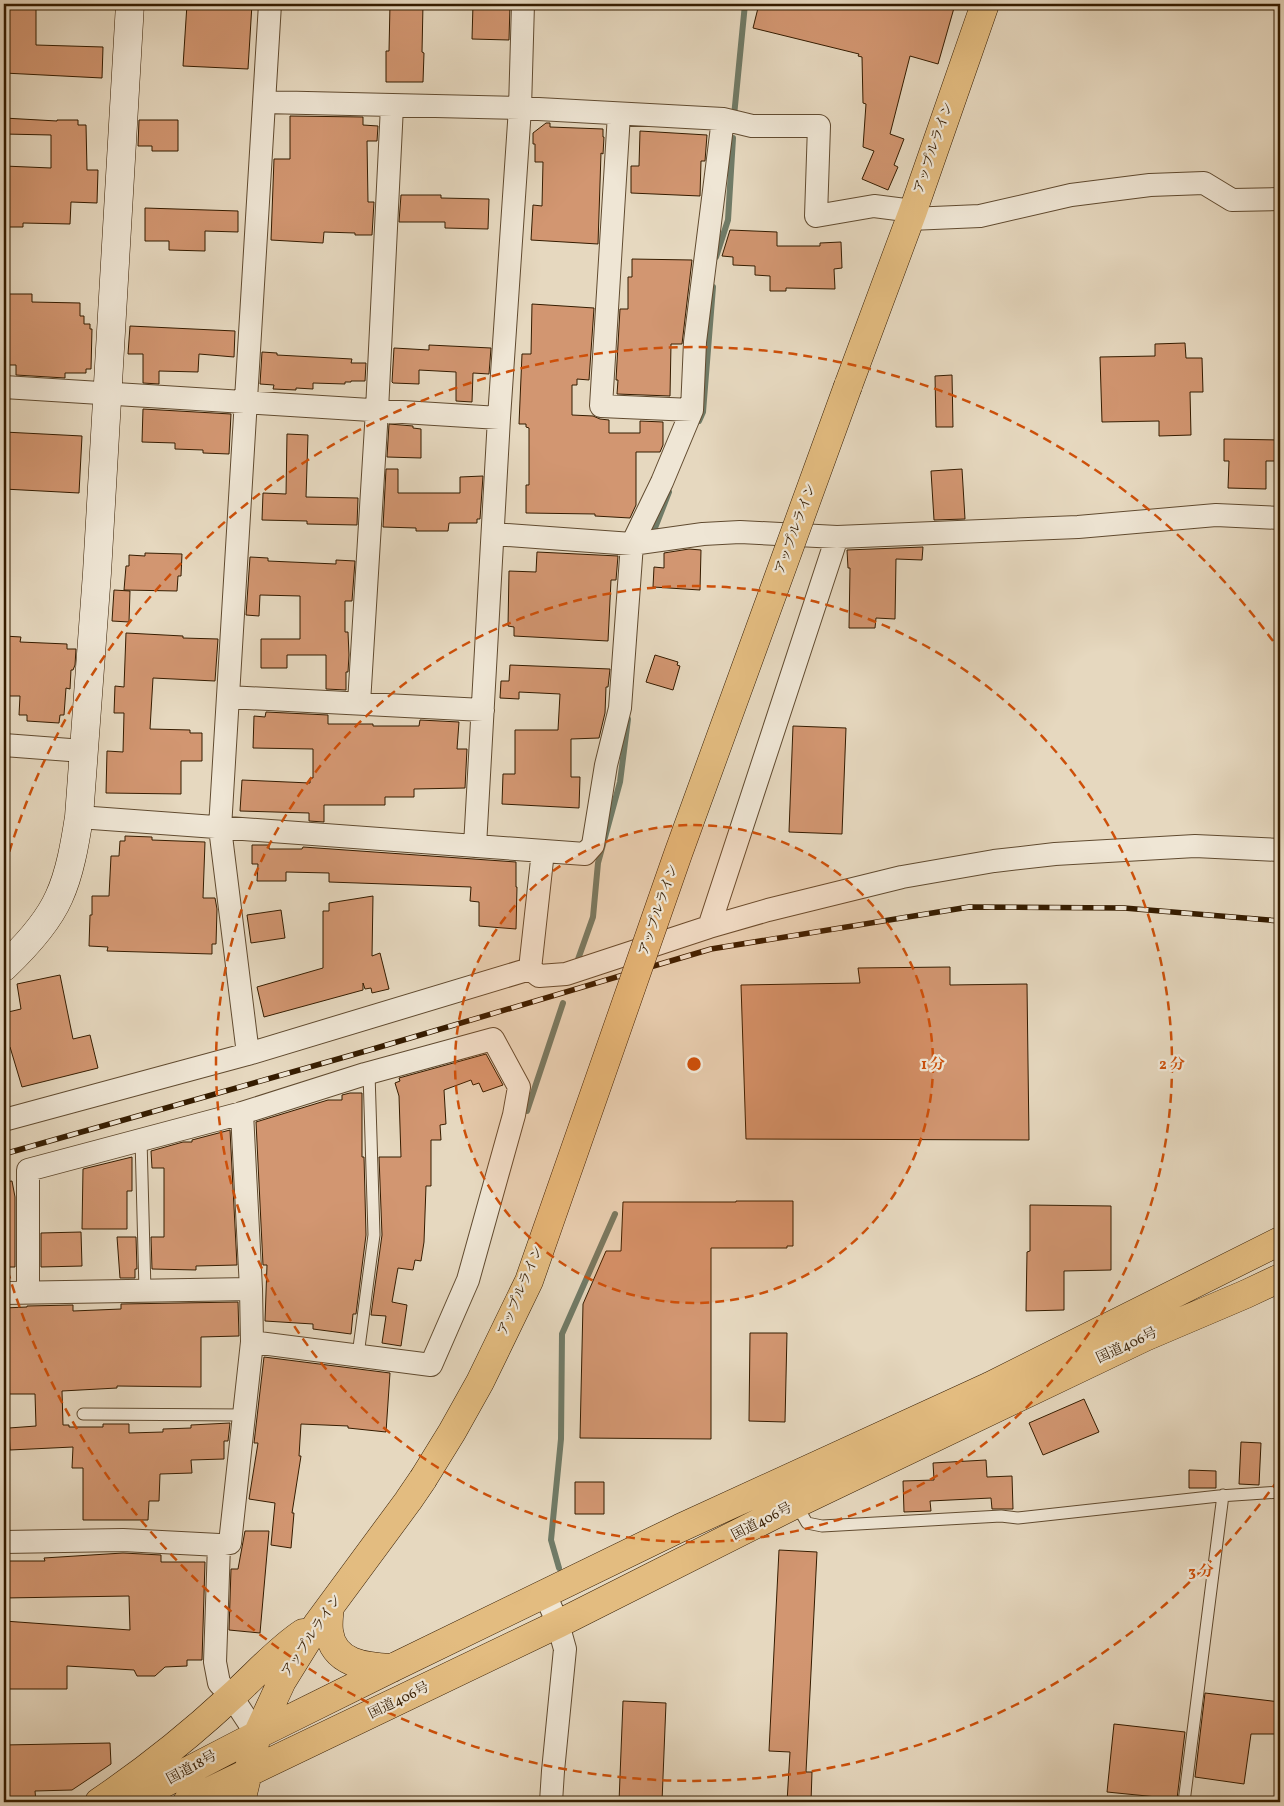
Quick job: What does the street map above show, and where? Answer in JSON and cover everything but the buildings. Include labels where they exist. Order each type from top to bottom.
[{"type":"highway","name":"アップルライン","points":[[241,1802],[257,1734],[282,1681],[324,1615],[408,1501],[422,1479],[480,1382],[529,1281],[678,854],[986,4]]},
{"type":"highway","name":"国道406号","points":[[257,1734],[680,1528],[990,1386],[1280,1240]]},
{"type":"highway","name":"国道406号","points":[[247,1774],[558,1624],[796,1504],[1145,1337],[1280,1278]]},
{"type":"highway","points":[[98,1802],[137,1776],[232,1697],[288,1643],[324,1615],[333,1646],[344,1657],[359,1665],[392,1668]]},
{"type":"highway","name":"国道18号","points":[[128,1802],[257,1734]]},
{"type":"highway","name":"国道18号","points":[[187,1802],[247,1774]]},
{"type":"street","points":[[4,966],[20,951],[59,897],[73,852],[79,818],[97,573],[130,4]]},
{"type":"street","points":[[248,1054],[220,828],[270,4]]},
{"type":"street","points":[[475,846],[499,418],[520,108],[523,4]]},
{"type":"street","points":[[264,102],[520,108],[723,119],[752,126],[819,126],[816,216],[874,206],[911,215],[980,216],[1071,195],[1150,185],[1204,183],[1232,200],[1280,199]]},
{"type":"street","points":[[359,704],[377,410],[392,106]]},
{"type":"street","points":[[619,114],[601,406],[692,410]]},
{"type":"street","points":[[79,818],[585,854],[593,845],[606,765],[620,708],[632,544],[662,482],[692,410],[695,342],[723,119]]},
{"type":"street","points":[[4,387],[499,418]]},
{"type":"street","points":[[493,534],[632,544],[703,534],[740,532],[837,537],[1078,527],[1216,515],[1280,518]]},
{"type":"street","points":[[709,926],[837,537]]},
{"type":"street","points":[[228,696],[483,710]]},
{"type":"street","points":[[4,745],[84,751]]},
{"type":"street","points":[[530,969],[539,976],[566,974],[709,926],[768,910],[902,878],[994,861],[1055,854],[1195,846],[1280,850]]},
{"type":"street","points":[[530,969],[543,851]]},
{"type":"street","points":[[4,1120],[248,1054],[530,969]]},
{"type":"street","points":[[28,1292],[28,1170],[242,1113],[369,1073],[493,1038],[519,1087],[514,1115],[468,1280],[430,1365],[252,1342]]},
{"type":"street","points":[[4,1542],[123,1540],[219,1545],[230,1543],[252,1342],[242,1113]]},
{"type":"street","points":[[4,1293],[251,1290]]},
{"type":"street","points":[[219,1545],[215,1662],[219,1682],[232,1697],[257,1734]]},
{"type":"street","points":[[545,1594],[558,1624],[565,1649],[551,1802]]},
{"type":"lane","points":[[358,1355],[374,1235],[369,1073]]},
{"type":"lane","points":[[141,1139],[145,1291]]},
{"type":"lane","points":[[84,1414],[245,1415]]},
{"type":"lane","points":[[796,1504],[807,1523],[822,1526],[1001,1516],[1018,1518],[1223,1495],[1280,1492]]},
{"type":"lane","points":[[1184,1802],[1223,1495]]},
{"type":"waterway","points":[[734,116],[745,4]]},
{"type":"waterway","points":[[716,257],[728,220],[733,138]]},
{"type":"waterway","points":[[699,421],[703,412],[713,287]]},
{"type":"waterway","points":[[655,528],[669,492]]},
{"type":"waterway","points":[[576,965],[593,917],[598,863],[620,782],[628,719]]},
{"type":"waterway","points":[[527,1111],[563,1003]]},
{"type":"waterway","points":[[559,1568],[551,1540],[561,1439],[562,1334],[615,1214]]},
{"type":"railway","points":[[4,1154],[373,1049],[711,949],[969,907],[1124,908],[1280,921]]}]
